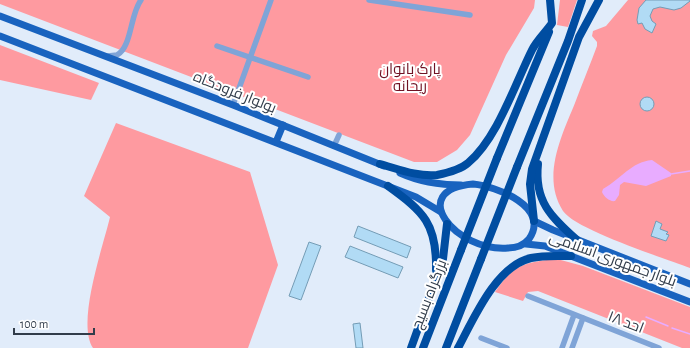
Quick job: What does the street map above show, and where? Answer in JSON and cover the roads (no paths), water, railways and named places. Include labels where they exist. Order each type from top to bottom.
[{"type":"highway","points":[[550,0],[552,23]]},
{"type":"highway","points":[[380,164],[418,174],[436,175],[451,172],[466,164],[478,154],[490,136],[533,48],[552,23],[554,0]]},
{"type":"highway","points":[[446,348],[568,41],[582,0]]},
{"type":"highway","points":[[568,41],[593,0]]},
{"type":"highway","points":[[534,221],[530,184],[532,169],[579,37],[599,0]]},
{"type":"highway","name":"بزرگراه بسیج","points":[[423,348],[497,158],[552,23]]},
{"type":"highway","points":[[539,152],[538,186],[542,202],[550,215],[577,240]]},
{"type":"highway","points":[[388,186],[414,205],[431,229],[436,245],[436,278]]},
{"type":"highway","points":[[411,348],[443,259],[447,224]]},
{"type":"highway","points":[[458,348],[483,303],[497,282],[506,272],[518,263],[531,258],[571,256]]},
{"type":"main road","name":"بولوار فرودگاه","points":[[0,16],[233,105],[380,164],[418,181],[440,185],[461,185]]},
{"type":"main road","name":"بولوار فرودگاه","points":[[0,36],[416,197],[440,212]]},
{"type":"main road","points":[[276,142],[283,125]]},
{"type":"main road","points":[[461,185],[482,185],[505,192],[520,202],[528,210],[534,221],[533,233],[526,244],[514,248],[485,247],[463,237],[447,224],[440,212],[442,200],[449,190],[461,185]]},
{"type":"main road","name":"بلوار جمهوری اسلامی","points":[[534,221],[577,240],[690,284]]},
{"type":"main road","name":"بلوار جمهوری اسلامی","points":[[526,244],[545,246],[690,302]]},
{"type":"street","points":[[105,56],[117,56],[125,48],[133,16],[141,0]]},
{"type":"street","points":[[233,105],[271,0]]},
{"type":"street","points":[[369,0],[470,15]]},
{"type":"street","points":[[217,46],[249,58],[308,76]]},
{"type":"street","points":[[334,146],[339,135]]},
{"type":"street","name":"احد ۱۸","points":[[528,296],[659,348]]},
{"type":"street","points":[[562,348],[574,315]]},
{"type":"street","points":[[572,348],[583,318]]},
{"type":"street","points":[[481,338],[507,348]]},
{"type":"waterway","points":[[671,174],[690,171]]},
{"type":"waterway","points":[[646,317],[668,326]]},
{"type":"waterway","points":[[672,328],[690,334]]},
{"type":"park label","name":"پارک بانوان ریحانه","points":[[410,78]]}]
